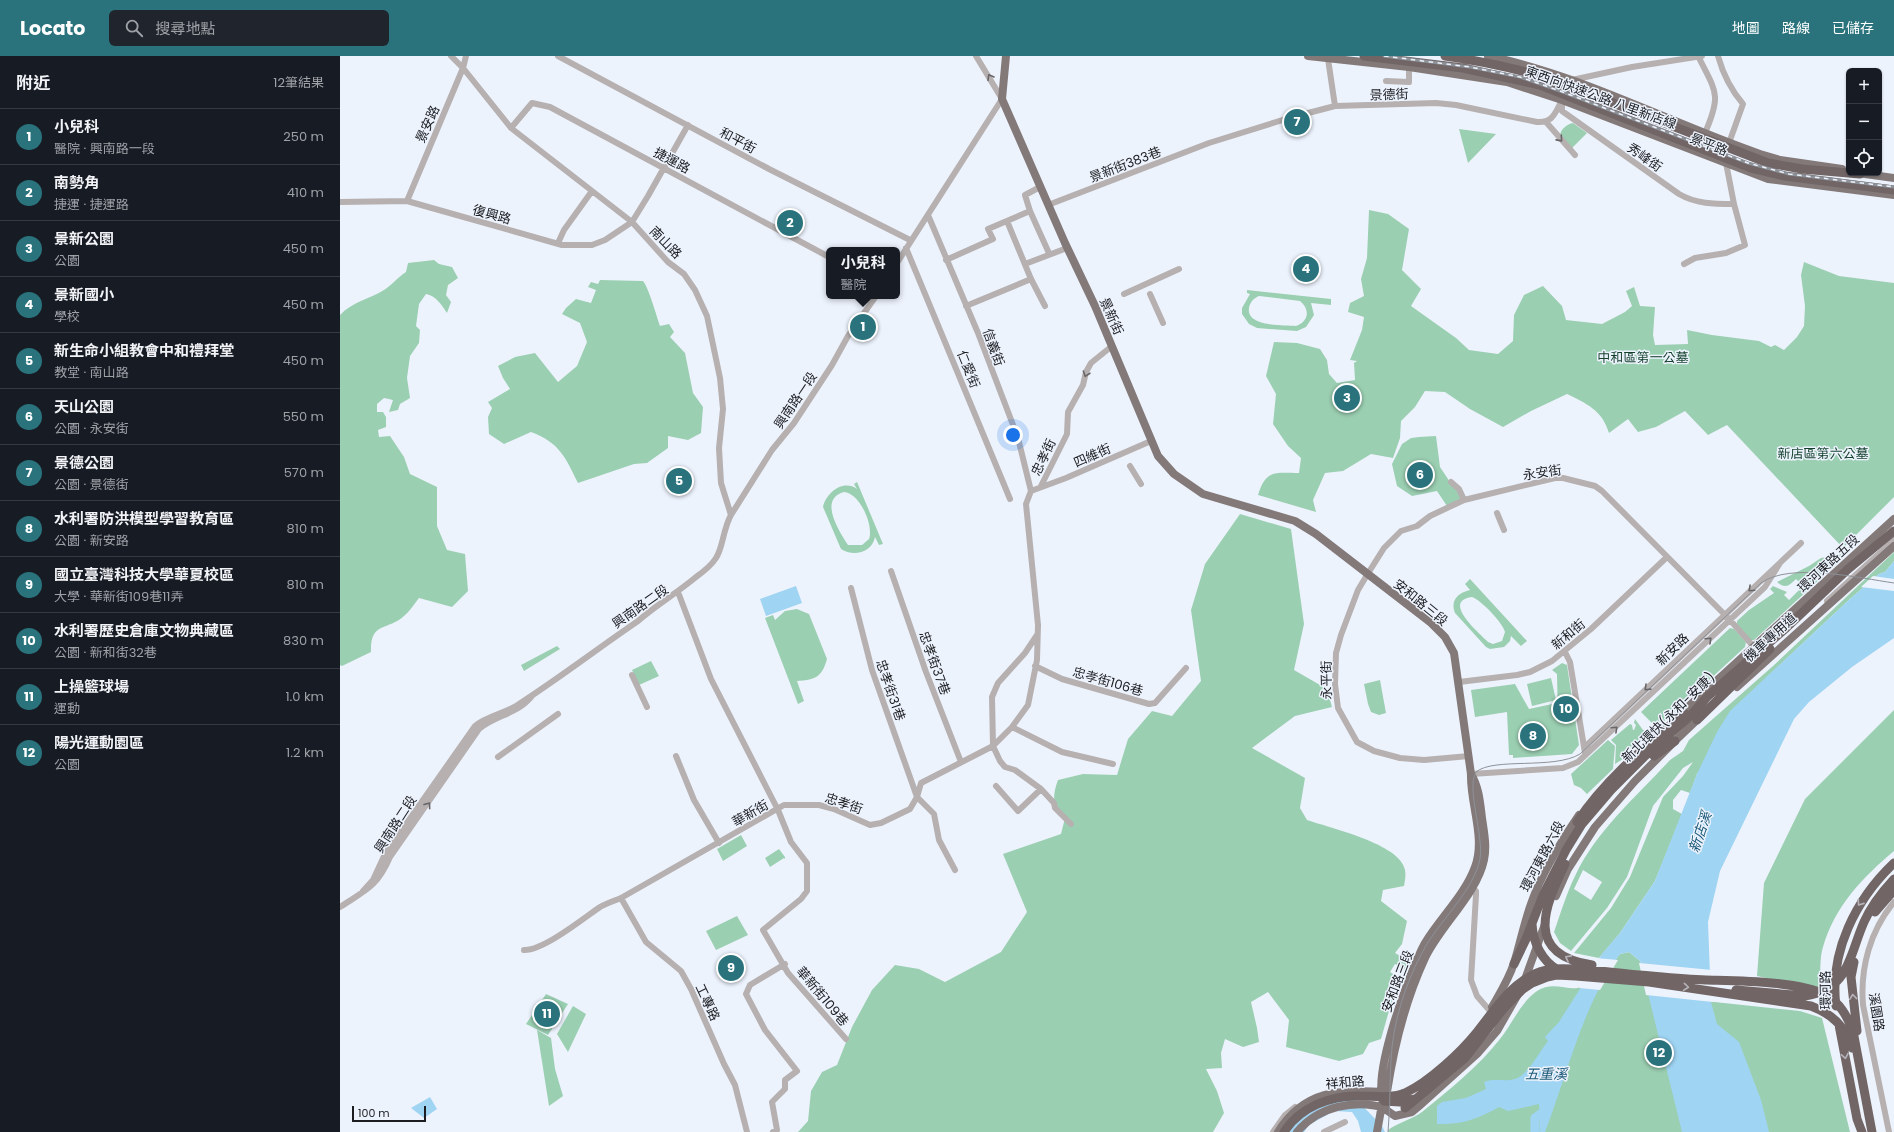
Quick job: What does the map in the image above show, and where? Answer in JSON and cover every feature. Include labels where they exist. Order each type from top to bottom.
[{"type":"highway","name":"東西向快速公路 八里新店線","points":[[1364,56],[1463,68],[1540,85],[1751,168],[1801,174]]},
{"type":"highway","name":"東西向快速公路 八里新店線","points":[[1445,56],[1488,62],[1551,79],[1748,156],[1801,174]]},
{"type":"highway","points":[[1801,174],[1846,174]]},
{"type":"highway","points":[[1801,174],[1894,190]]},
{"type":"highway","name":"新北環快(永和-安康)","points":[[1513,967],[1549,882],[1582,824],[1644,757],[1688,718],[1708,696],[1786,628],[1847,570],[1894,531]]},
{"type":"highway","name":"新北環快(永和-安康)","points":[[1697,720],[1742,674],[1894,536]]},
{"type":"highway","points":[[1773,638],[1779,625]]},
{"type":"highway","points":[[1708,696],[1688,710],[1642,750],[1594,800],[1579,819],[1559,850],[1538,896],[1532,918],[1535,943],[1548,962],[1556,969],[1572,977],[1590,982],[1650,987],[1760,982],[1814,990],[1831,999],[1847,1016],[1853,1031],[1868,1132]]},
{"type":"highway","points":[[1674,741],[1644,764],[1618,790],[1592,820],[1564,864],[1547,905],[1544,923],[1546,932],[1554,948],[1573,961],[1592,965],[1652,972],[1722,989],[1804,996],[1815,995],[1833,986],[1845,971],[1869,911],[1881,893],[1894,879]]},
{"type":"highway","name":"環河路","points":[[1860,1132],[1840,1035],[1835,996],[1837,964],[1846,933],[1856,908],[1894,863]]},
{"type":"highway","points":[[1703,984],[1796,992],[1810,991],[1828,984],[1840,973],[1867,908],[1879,889],[1894,874]]},
{"type":"highway","name":"環河路","points":[[1878,1132],[1855,1021],[1851,977],[1855,958],[1867,927],[1879,906],[1894,890]]},
{"type":"highway","points":[[1405,1108],[1464,1055],[1513,994],[1517,985],[1532,975],[1553,969],[1674,977]]},
{"type":"highway","points":[[1284,1132],[1290,1123],[1303,1112],[1323,1101],[1333,1098],[1358,1095],[1391,1096],[1405,1093],[1449,1061],[1464,1047],[1501,1001],[1532,983],[1556,975],[1627,980],[1668,985]]},
{"type":"highway","points":[[1703,984],[1730,995],[1811,1006],[1828,1014],[1840,1025],[1850,1042],[1872,1132]]},
{"type":"highway","points":[[1382,1101],[1406,1101],[1415,1098],[1434,1083]]},
{"type":"highway","points":[[1291,1132],[1303,1112]]},
{"type":"main road","points":[[1002,99],[1006,56]]},
{"type":"main road","name":"景平路","points":[[1308,56],[1407,67],[1506,82],[1562,100],[1768,179],[1894,195]]},
{"type":"main road","name":"景平路","points":[[1488,56],[1530,66],[1571,80],[1729,143],[1780,160],[1846,170]]},
{"type":"main road","name":"景新街","points":[[1002,99],[1067,248],[1112,346],[1158,456],[1174,474],[1203,494],[1287,518]]},
{"type":"main road","points":[[1876,176],[1894,178]]},
{"type":"main road","name":"安和路三段","points":[[1287,518],[1316,534],[1367,575],[1430,622],[1445,637],[1454,654],[1459,682],[1479,850],[1470,885],[1425,943],[1400,1001],[1390,1036],[1388,1067],[1378,1132]]},
{"type":"main road","name":"環河東路五段","points":[[1779,625],[1894,518]]},
{"type":"main road","points":[[1382,1101],[1395,1116],[1402,1115],[1418,1107],[1462,1070],[1487,1044],[1509,1013],[1526,976],[1555,896],[1568,869],[1585,840],[1620,798],[1674,741],[1735,689],[1894,546]]},
{"type":"main road","name":"環河東路六段","points":[[1382,1101],[1407,1091],[1434,1072],[1466,1043],[1490,1010],[1513,967],[1530,905],[1541,880],[1553,855],[1579,815],[1616,772],[1779,625]]},
{"type":"main road","points":[[1513,967],[1526,976]]},
{"type":"main road","points":[[1366,1091],[1366,1105]]},
{"type":"main road","name":"祥和路","points":[[1278,1132],[1286,1119],[1303,1112],[1317,1097],[1331,1092],[1366,1091],[1382,1101]]},
{"type":"main road","points":[[1382,1101],[1395,1111],[1409,1108],[1432,1094]]},
{"type":"main road","name":"祥和路","points":[[1297,1132],[1306,1122],[1321,1112],[1342,1106],[1366,1105],[1382,1101]]},
{"type":"street","name":"南山路","points":[[451,56],[463,68],[511,128],[632,222],[668,262],[684,274],[695,290],[707,316],[718,370],[723,409],[719,448],[721,482],[731,515]]},
{"type":"street","name":"景安路","points":[[407,201],[463,68],[466,56]]},
{"type":"street","name":"和平街","points":[[558,56],[910,240]]},
{"type":"street","name":"景新街","points":[[976,56],[1002,99]]},
{"type":"street","points":[[1386,81],[1409,82],[1407,56]]},
{"type":"street","points":[[1443,72],[1454,56]]},
{"type":"street","points":[[1571,80],[1632,67],[1699,56],[1714,89],[1716,98],[1712,117],[1705,133]]},
{"type":"street","points":[[1718,56],[1721,68],[1734,94],[1743,104],[1729,143]]},
{"type":"street","points":[[1328,59],[1335,106]]},
{"type":"street","points":[[900,258],[910,240],[928,215],[1002,99]]},
{"type":"street","points":[[1562,100],[1552,118],[1546,122],[1575,155]]},
{"type":"street","name":"秀峰街","points":[[1562,100],[1562,111],[1679,194],[1695,201],[1712,204],[1734,204]]},
{"type":"street","name":"捷運路","points":[[511,128],[532,103],[550,107],[826,255]]},
{"type":"street","name":"景德街","points":[[1209,143],[1289,118],[1335,106],[1436,103],[1456,105],[1536,122],[1546,122]]},
{"type":"street","points":[[632,222],[688,125]]},
{"type":"street","name":"景新街383巷","points":[[1048,205],[1209,143]]},
{"type":"street","points":[[1684,264],[1695,258],[1726,253],[1745,245],[1734,204],[1726,163]]},
{"type":"street","points":[[1040,187],[1025,195],[1030,211],[1048,251]]},
{"type":"street","points":[[558,243],[564,230],[592,191]]},
{"type":"street","name":"復興路","points":[[340,202],[407,201],[562,245],[592,245],[605,240],[632,222]]},
{"type":"street","points":[[946,260],[993,239],[988,229],[1030,211]]},
{"type":"street","name":"信義街","points":[[928,215],[1018,438],[1031,491]]},
{"type":"street","points":[[1007,221],[1031,279],[1045,306]]},
{"type":"street","name":"仁愛街","points":[[906,248],[955,362],[1010,499]]},
{"type":"street","points":[[1025,264],[1067,248]]},
{"type":"street","points":[[1124,294],[1179,269]]},
{"type":"street","points":[[966,306],[1031,279]]},
{"type":"street","points":[[1150,294],[1163,323]]},
{"type":"street","name":"興南路一段","points":[[731,515],[772,450],[794,423],[832,365],[848,336],[874,299]]},
{"type":"street","name":"忠孝街","points":[[778,810],[784,805],[819,805],[834,809],[870,825],[881,823],[910,809],[917,797],[921,783],[993,746],[1012,727],[1028,705],[1036,666],[1038,625],[1031,540],[1026,504],[1031,491],[1041,486],[1066,434],[1068,412],[1083,385],[1086,372],[1091,362],[1112,346]]},
{"type":"street","name":"四維街","points":[[1041,486],[1066,478],[1151,441]]},
{"type":"street","points":[[1130,466],[1141,484]]},
{"type":"street","name":"永安街","points":[[1367,575],[1384,548],[1401,531],[1417,526],[1430,516],[1464,500],[1555,478],[1563,478],[1595,486],[1730,620],[1754,647]]},
{"type":"street","points":[[1451,482],[1459,489],[1464,500]]},
{"type":"street","points":[[1496,513],[1504,530]]},
{"type":"street","name":"興南路二段","points":[[340,907],[364,891],[377,873],[385,854],[475,726],[481,721],[509,710],[535,694],[638,621],[650,610],[678,592],[717,558],[725,525],[731,515]]},
{"type":"street","name":"機車專用道","points":[[1799,607],[1809,603],[1894,524]]},
{"type":"street","name":"機車專用道","points":[[1697,720],[1894,540]]},
{"type":"street","name":"新安路","points":[[1586,755],[1588,744],[1801,543]]},
{"type":"street","name":"新和街","points":[[1459,682],[1517,675],[1530,672],[1552,661],[1565,652],[1627,596],[1667,557]]},
{"type":"street","name":"新安路","points":[[1471,774],[1563,768],[1578,762],[1765,587],[1780,563]]},
{"type":"street","name":"忠孝街37巷","points":[[891,571],[926,672],[961,762]]},
{"type":"street","name":"永平街","points":[[1367,575],[1358,590],[1341,635],[1336,653],[1334,684],[1338,708],[1357,742],[1374,751],[1400,758],[1424,760],[1469,756]]},
{"type":"street","name":"忠孝街31巷","points":[[851,588],[872,670],[917,797]]},
{"type":"street","name":"華新街","points":[[524,950],[529,950],[544,944],[571,928],[602,906],[621,898],[778,810],[711,679],[678,592]]},
{"type":"street","points":[[1037,635],[1025,653],[998,683],[992,696],[993,746],[1000,761],[1005,767],[1015,770],[1041,789],[1054,803],[1055,808],[1071,824]]},
{"type":"street","points":[[1565,652],[1570,662],[1586,755]]},
{"type":"street","name":"忠孝街106巷","points":[[1036,666],[1062,679],[1149,704],[1155,703],[1186,668]]},
{"type":"street","points":[[632,675],[647,708]]},
{"type":"street","points":[[498,756],[558,714]]},
{"type":"street","points":[[1012,727],[1062,752],[1113,764]]},
{"type":"street","points":[[676,756],[694,800],[719,843]]},
{"type":"street","points":[[996,786],[1018,810],[1041,789]]},
{"type":"street","points":[[917,797],[934,814],[939,840],[955,870]]},
{"type":"street","name":"華新街109巷","points":[[778,810],[791,842],[807,863],[807,891],[801,900],[762,930],[785,964],[788,972],[846,1039]]},
{"type":"street","points":[[1470,885],[1476,895],[1471,980],[1477,996],[1490,1010]]},
{"type":"street","name":"興南路二段","points":[[340,912],[355,897]]},
{"type":"street","name":"工專路","points":[[621,898],[646,942],[681,971],[691,989],[734,1085],[747,1132]]},
{"type":"street","name":"溪園路","points":[[1889,1132],[1862,1005],[1862,989],[1867,951],[1882,919],[1894,902]]},
{"type":"street","points":[[773,1132],[777,1130],[772,1102],[785,1089],[785,1080],[797,1071],[765,1030],[746,994],[750,985],[785,964]]},
{"type":"street","points":[[1273,1132],[1285,1115],[1300,1104],[1303,1112]]},
{"type":"street","points":[[1324,1132],[1335,1125],[1345,1122]]},
{"type":"green space","points":[[1573,123],[1587,133],[1572,148],[1560,135],[1565,127]]},
{"type":"green space","points":[[1459,129],[1496,134],[1468,163]]},
{"type":"green space","points":[[1369,210],[1388,214],[1409,229],[1402,270],[1421,289],[1411,306],[1456,338],[1469,350],[1498,354],[1513,341],[1514,315],[1524,295],[1543,286],[1562,306],[1566,320],[1602,324],[1625,312],[1632,306],[1626,291],[1634,287],[1640,306],[1655,307],[1653,335],[1655,345],[1688,344],[1687,330],[1759,341],[1771,347],[1775,345],[1784,350],[1797,337],[1804,326],[1805,306],[1801,275],[1804,262],[1839,276],[1894,283],[1894,497],[1843,548],[1727,425],[1708,435],[1685,411],[1656,427],[1638,432],[1628,419],[1609,433],[1606,425],[1598,413],[1567,394],[1531,411],[1503,427],[1470,409],[1445,392],[1425,391],[1415,407],[1401,421],[1400,438],[1393,458],[1371,454],[1343,471],[1325,473],[1313,500],[1316,512],[1258,495],[1264,481],[1272,474],[1299,473],[1301,458],[1288,446],[1273,424],[1276,394],[1266,376],[1274,342],[1297,343],[1320,349],[1327,360],[1329,374],[1337,383],[1355,380],[1354,363],[1357,361],[1350,360],[1362,330],[1364,317],[1348,312],[1350,303],[1364,296],[1361,279],[1367,258]]},
{"type":"green space","points":[[434,260],[439,264],[452,267],[458,278],[448,285],[446,295],[451,302],[447,313],[438,301],[430,295],[426,294],[419,304],[416,326],[420,330],[419,343],[410,356],[407,378],[410,398],[400,404],[398,410],[389,412],[393,400],[384,398],[377,404],[377,412],[383,412],[386,417],[386,427],[378,430],[379,437],[390,436],[404,457],[410,474],[437,487],[437,526],[447,550],[465,554],[468,591],[452,607],[419,598],[410,610],[398,621],[381,628],[373,635],[371,652],[342,666],[340,665],[340,315],[355,304],[387,288],[406,272],[408,263]]},
{"type":"green space","points":[[600,280],[643,281],[645,284],[660,326],[669,324],[674,332],[670,337],[685,353],[693,393],[703,407],[701,433],[688,440],[668,436],[668,448],[647,463],[634,464],[578,483],[565,458],[555,446],[541,436],[531,432],[504,444],[489,434],[488,417],[492,408],[488,402],[510,389],[498,366],[515,357],[535,353],[558,382],[577,366],[587,342],[580,323],[562,314],[576,299],[591,303],[596,290],[588,287],[591,282],[598,284]]},
{"type":"green space","points":[[1247,290],[1331,299],[1331,305],[1311,303],[1314,315],[1306,327],[1297,331],[1257,328],[1249,324],[1242,314],[1242,308],[1250,294],[1247,293]],"holes":[[[1259,296],[1300,301],[1306,308],[1307,315],[1303,322],[1296,326],[1266,324],[1253,319],[1250,314],[1250,304]]]},
{"type":"green space","points":[[1436,436],[1440,467],[1450,482],[1457,487],[1462,500],[1447,506],[1437,491],[1412,496],[1397,486],[1392,464],[1402,444],[1411,438]]},
{"type":"green space","points":[[857,482],[883,544],[879,545],[875,537],[870,547],[866,550],[851,553],[841,549],[823,507],[828,497],[836,489],[852,486],[857,489],[854,484]],"holes":[[[844,492],[850,494],[860,504],[868,519],[870,533],[869,539],[862,545],[848,545],[836,524],[831,508],[832,501],[836,496]]]},
{"type":"green space","points":[[1240,514],[1291,529],[1304,624],[1294,670],[1327,689],[1332,707],[1295,716],[1252,748],[1305,778],[1300,808],[1307,820],[1347,832],[1378,845],[1391,852],[1401,861],[1405,870],[1404,886],[1383,890],[1381,901],[1407,921],[1402,944],[1395,953],[1411,962],[1407,971],[1395,964],[1390,972],[1403,980],[1391,1004],[1381,1039],[1369,1043],[1363,1054],[1339,1061],[1286,1047],[1289,1020],[1268,992],[1251,1002],[1259,1042],[1243,1047],[1225,1039],[1221,1053],[1222,1068],[1206,1069],[1217,1091],[1224,1113],[1213,1132],[798,1132],[808,1121],[811,1091],[822,1072],[837,1065],[852,1027],[872,990],[895,965],[919,969],[945,982],[1001,952],[1027,912],[1003,854],[1061,834],[1065,818],[1058,810],[1054,801],[1058,780],[1083,774],[1117,775],[1128,739],[1152,711],[1172,716],[1201,681],[1191,610],[1205,564]]},
{"type":"green space","points":[[1894,552],[1894,561],[1885,572],[1879,574],[1850,599],[1768,676],[1697,774],[1690,793],[1681,790],[1673,800],[1673,809],[1682,814],[1655,881],[1620,933],[1599,958],[1574,953],[1611,908],[1630,877],[1663,797],[1683,776],[1693,762],[1683,768],[1653,806],[1627,877],[1607,908],[1571,951],[1560,943],[1554,932],[1570,888],[1585,858],[1606,828],[1670,760],[1683,751],[1689,740],[1773,666]],"holes":[[[1583,870],[1602,882],[1591,900],[1574,889]]]},
{"type":"green space","points":[[1848,553],[1754,640],[1750,640],[1737,624],[1737,621],[1749,610],[1774,593],[1770,589],[1773,586],[1787,592],[1784,595],[1789,600],[1803,586],[1796,579],[1787,586],[1777,582],[1809,566],[1821,558]]},
{"type":"green space","points":[[1470,579],[1527,641],[1521,646],[1511,636],[1510,641],[1504,647],[1490,649],[1486,647],[1455,613],[1454,601],[1459,595],[1470,590],[1465,584]],"holes":[[[1472,597],[1481,602],[1500,623],[1505,632],[1502,641],[1493,644],[1488,642],[1465,618],[1461,611],[1460,604],[1463,600]]]},
{"type":"green space","points":[[797,609],[809,614],[827,659],[823,670],[816,677],[813,679],[797,681],[804,701],[798,704],[765,618],[773,615],[775,620],[785,611]]},
{"type":"green space","points":[[1730,628],[1734,629],[1746,642],[1745,647],[1658,727],[1655,726],[1641,712]]},
{"type":"green space","points":[[557,646],[560,649],[524,671],[521,665]]},
{"type":"green space","points":[[651,661],[659,676],[639,685],[632,670]]},
{"type":"green space","points":[[1562,663],[1567,665],[1579,745],[1572,754],[1513,758],[1513,755],[1509,755],[1507,712],[1475,717],[1471,690],[1515,684],[1529,709],[1557,703],[1558,724],[1557,674],[1552,670]]},
{"type":"green space","points":[[1551,678],[1556,700],[1544,703],[1539,681]]},
{"type":"green space","points":[[1380,680],[1386,713],[1379,715],[1371,712],[1364,684]]},
{"type":"green space","points":[[1539,681],[1544,703],[1532,706],[1527,684]]},
{"type":"green space","points":[[1894,710],[1894,851],[1861,882],[1842,906],[1835,918],[1823,947],[1820,990],[1757,976],[1764,883],[1805,799]]},
{"type":"green space","points":[[1635,719],[1643,730],[1649,733],[1649,735],[1642,739],[1637,747],[1628,751],[1623,759],[1615,764],[1616,745],[1611,740],[1630,724],[1634,730],[1636,725],[1634,723]]},
{"type":"green space","points":[[1608,740],[1615,746],[1613,769],[1587,794],[1581,788],[1574,785],[1571,774]]},
{"type":"green space","points":[[741,835],[747,846],[723,861],[717,849]]},
{"type":"green space","points":[[779,849],[785,859],[784,858],[770,867],[765,858]]},
{"type":"green space","points":[[737,916],[748,935],[716,950],[706,931]]},
{"type":"green space","points":[[1629,952],[1640,961],[1649,995],[1800,1011],[1822,1018],[1850,1132],[1388,1132],[1388,1130],[1392,1127],[1422,1112],[1473,1069],[1500,1039],[1521,1007],[1537,991],[1549,986],[1576,988],[1586,985],[1613,963],[1620,954]]},
{"type":"green space","points":[[546,994],[568,1004],[548,1035],[526,1024]]},
{"type":"green space","points":[[573,1006],[586,1014],[568,1052],[557,1034]]},
{"type":"green space","points":[[537,1030],[551,1038],[555,1069],[563,1096],[549,1106]]},
{"type":"water","name":"新店溪","points":[[1894,561],[1894,638],[1852,667],[1809,702],[1794,719],[1720,871],[1708,922],[1711,1002],[1717,1024],[1739,1042],[1761,1100],[1769,1132],[1682,1132],[1640,961],[1629,952],[1620,954],[1595,996],[1577,1040],[1545,1132],[1538,1132],[1540,1131],[1539,1104],[1508,1111],[1499,1107],[1484,1115],[1462,1122],[1437,1124],[1437,1106],[1442,1102],[1466,1098],[1486,1089],[1484,1082],[1492,1080],[1515,1079],[1520,1077],[1529,1068],[1548,1041],[1545,1037],[1559,1022],[1602,954],[1620,933],[1655,881],[1697,774],[1717,732],[1730,711],[1850,599],[1879,574],[1885,572]]},
{"type":"water","points":[[796,586],[802,603],[766,616],[760,599]]},
{"type":"water","points":[[430,1097],[437,1109],[424,1118],[411,1108]]},
{"type":"water","points":[[1354,1097],[1382,1126],[1385,1132],[1361,1132],[1358,1121],[1352,1112],[1334,1111],[1309,1125],[1304,1132],[1283,1132],[1298,1109]]},
{"type":"pier","points":[[1873,576],[1894,579],[1894,591],[1861,587]]},
{"type":"pier","points":[[1596,958],[1618,960],[1600,990],[1579,988]]},
{"type":"pier","points":[[1639,963],[1712,970],[1713,1002],[1646,995]]},
{"type":"waterway","name":"五重溪","points":[[1535,1132],[1535,1118],[1545,1111],[1546,1108]]},
{"type":"tram line","points":[[1388,1132],[1392,1047],[1404,994],[1420,956],[1434,934],[1465,892],[1477,870],[1480,859],[1480,838],[1473,789],[1473,779],[1476,772],[1496,765],[1540,763],[1569,759],[1580,754],[1761,583],[1774,577],[1789,573],[1807,572],[1844,575],[1894,583]]},
{"type":"railway","points":[[1384,56],[1470,67],[1520,77],[1748,163],[1789,174],[1894,187]]},
{"type":"place","name":"景德公園","points":[[1297,122]]},
{"type":"place","name":"南勢角","points":[[790,223]]},
{"type":"place","name":"景新國小","points":[[1306,269]]},
{"type":"place","name":"小兒科","points":[[863,327]]},
{"type":"place","name":"景新公園","points":[[1347,398]]},
{"type":"place","name":"天山公園","points":[[1420,475]]},
{"type":"place","name":"新生命小組教會中和禮拜堂","points":[[679,481]]},
{"type":"place","name":"水利署歷史倉庫文物典藏區","points":[[1566,709]]},
{"type":"place","name":"水利署防洪模型學習教育區","points":[[1533,736]]},
{"type":"place","name":"國立臺灣科技大學華夏校區","points":[[731,968]]},
{"type":"place","name":"上操籃球場","points":[[547,1014]]},
{"type":"place","name":"陽光運動園區","points":[[1659,1053]]},
{"type":"park label","name":"中和區第一公墓","points":[[1643,357]]},
{"type":"park label","name":"新店區第六公墓","points":[[1823,453]]}]
